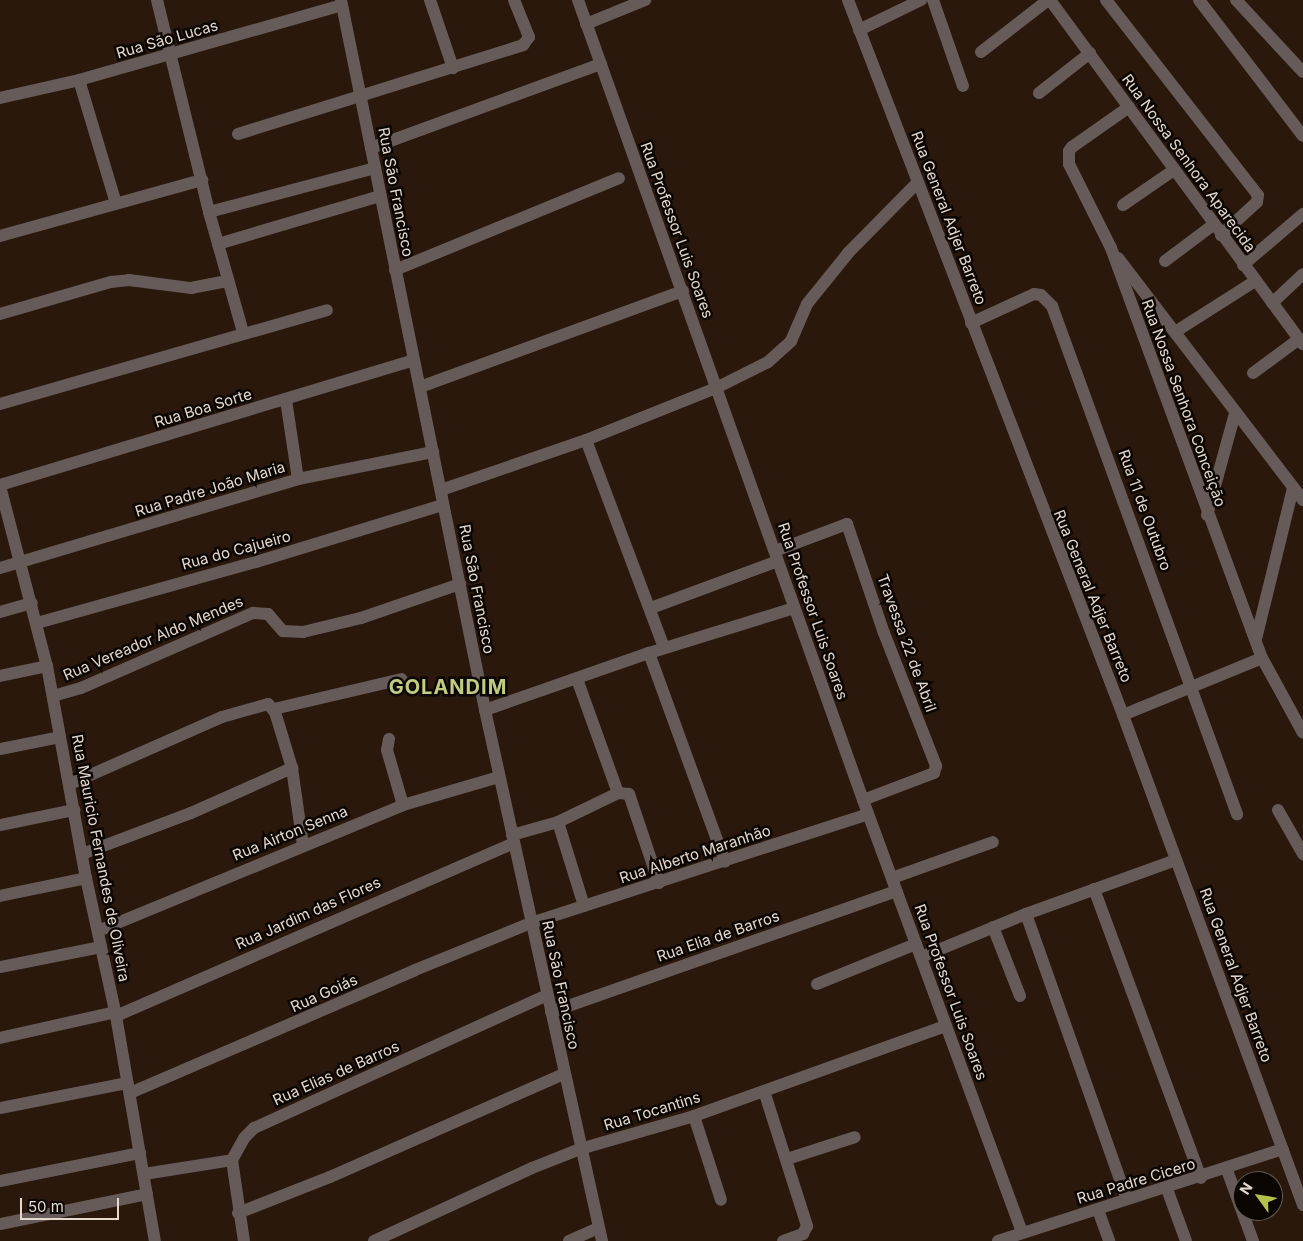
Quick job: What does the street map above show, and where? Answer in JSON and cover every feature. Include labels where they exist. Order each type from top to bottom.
[{"type":"street","points":[[157,0],[209,212],[243,332]]},
{"type":"street","points":[[430,0],[453,68]]},
{"type":"street","points":[[238,134],[362,97],[523,45],[529,40],[514,0]]},
{"type":"street","name":"Rua Professor Luis Soares","points":[[578,0],[868,814],[1022,1232]]},
{"type":"street","points":[[586,24],[645,0]]},
{"type":"street","name":"Rua General Adjer Barreto","points":[[848,0],[1123,715],[1303,1205]]},
{"type":"street","points":[[859,30],[921,0]]},
{"type":"street","points":[[933,0],[963,86]]},
{"type":"street","points":[[981,52],[1049,0]]},
{"type":"street","name":"Rua Nossa Senhora Aparecida","points":[[1049,0],[1090,53],[1217,230],[1301,342]]},
{"type":"street","points":[[1106,0],[1258,194],[1257,202],[1217,230],[1165,260]]},
{"type":"street","points":[[1199,0],[1303,136]]},
{"type":"street","points":[[1236,0],[1303,72]]},
{"type":"street","name":"Rua São Lucas","points":[[0,98],[79,80],[172,55],[341,2]]},
{"type":"street","name":"Rua São Francisco","points":[[341,2],[362,97],[380,196],[499,777],[600,1235]]},
{"type":"street","points":[[1039,93],[1090,53]]},
{"type":"street","points":[[371,148],[601,64]]},
{"type":"street","points":[[79,80],[116,203]]},
{"type":"street","name":"Rua Nossa Senhora Conceição","points":[[1129,107],[1069,151],[1069,164],[1111,248],[1207,515],[1262,658],[1303,733]]},
{"type":"street","points":[[209,212],[375,168]]},
{"type":"street","points":[[1124,205],[1174,170]]},
{"type":"street","points":[[395,270],[517,217],[619,178]]},
{"type":"street","points":[[0,236],[202,180]]},
{"type":"street","points":[[441,490],[586,440],[716,388],[780,353],[791,341],[807,304],[848,252],[918,182]]},
{"type":"street","points":[[218,244],[380,196]]},
{"type":"street","points":[[1243,265],[1303,214]]},
{"type":"street","points":[[1111,248],[1303,500]]},
{"type":"street","points":[[1272,303],[1303,274]]},
{"type":"street","points":[[0,314],[111,282],[129,280],[191,288],[228,281]]},
{"type":"street","points":[[1175,332],[1255,281]]},
{"type":"street","points":[[420,387],[683,292]]},
{"type":"street","name":"Rua 11 de Outubro","points":[[971,323],[1034,294],[1041,295],[1052,306],[1192,685],[1237,814]]},
{"type":"street","points":[[0,404],[243,332],[326,310]]},
{"type":"street","points":[[1253,373],[1301,342]]},
{"type":"street","name":"Rua Boa Sorte","points":[[0,485],[414,360]]},
{"type":"street","points":[[286,400],[298,479]]},
{"type":"street","points":[[1207,515],[1235,413]]},
{"type":"street","points":[[586,440],[651,608],[664,648]]},
{"type":"street","name":"Rua Padre João Maria","points":[[0,568],[298,479],[433,452]]},
{"type":"street","name":"Rua Mauricio Fernandes de Oliveira","points":[[0,485],[18,563],[32,602],[47,666],[86,878],[116,1014],[155,1241]]},
{"type":"street","points":[[1256,639],[1293,488]]},
{"type":"street","name":"Rua do Cajueiro","points":[[37,622],[256,562],[444,505]]},
{"type":"street","name":"Travessa 22 de Abril","points":[[777,556],[847,524],[884,633],[936,766],[934,773],[863,800]]},
{"type":"street","points":[[651,608],[777,556]]},
{"type":"street","name":"Rua Vereador Aldo Mendes","points":[[53,696],[81,688],[253,613],[268,614],[283,631],[303,632],[361,618],[460,584]]},
{"type":"street","points":[[0,612],[32,602]]},
{"type":"street","points":[[485,710],[664,648],[794,608]]},
{"type":"street","points":[[649,653],[725,862]]},
{"type":"street","points":[[1123,715],[1192,685],[1262,658]]},
{"type":"street","points":[[0,676],[47,666]]},
{"type":"street","points":[[274,709],[402,679]]},
{"type":"street","points":[[578,679],[618,793],[630,794],[634,803],[659,883]]},
{"type":"street","points":[[70,784],[222,717],[264,703],[274,709],[292,768],[303,845]]},
{"type":"street","points":[[0,749],[60,737]]},
{"type":"street","points":[[389,739],[387,750],[403,806]]},
{"type":"street","points":[[82,854],[191,813],[292,768]]},
{"type":"street","name":"Rua Airton Senna","points":[[98,930],[303,845],[403,806],[499,777]]},
{"type":"street","name":"Rua Jardim das Flores","points":[[0,1038],[116,1014],[513,839],[558,822],[618,793]]},
{"type":"street","points":[[0,825],[74,810]]},
{"type":"street","points":[[1278,810],[1303,854]]},
{"type":"street","name":"Rua Alberto Maranhão","points":[[531,924],[868,814]]},
{"type":"street","points":[[558,822],[584,906]]},
{"type":"street","points":[[892,878],[993,842]]},
{"type":"street","points":[[921,957],[1026,914],[1176,860]]},
{"type":"street","points":[[0,896],[86,878]]},
{"type":"street","points":[[1094,889],[1201,1178]]},
{"type":"street","name":"Rua Elia de Barros","points":[[551,1012],[896,891]]},
{"type":"street","points":[[1026,914],[1127,1199]]},
{"type":"street","name":"Rua Goiás","points":[[0,1108],[129,1088],[531,924]]},
{"type":"street","points":[[994,927],[1020,996]]},
{"type":"street","points":[[817,984],[916,944]]},
{"type":"street","points":[[0,967],[101,947]]},
{"type":"street","name":"Rua Elias de Barros","points":[[232,1160],[244,1138],[254,1128],[547,995]]},
{"type":"street","name":"Rua Tocantins","points":[[374,1241],[532,1168],[580,1149],[694,1116],[945,1026]]},
{"type":"street","points":[[238,1213],[330,1177],[564,1074]]},
{"type":"street","points":[[764,1091],[807,1223],[806,1231],[801,1235],[783,1241]]},
{"type":"street","points":[[694,1116],[721,1200]]},
{"type":"street","points":[[787,1160],[855,1137]]},
{"type":"street","name":"Rua Padre Cicero","points":[[998,1241],[1127,1199],[1167,1189],[1227,1170],[1283,1149]]},
{"type":"street","points":[[0,1181],[140,1153]]},
{"type":"street","points":[[144,1174],[232,1160],[238,1213],[244,1241]]},
{"type":"street","points":[[1227,1170],[1253,1241]]},
{"type":"street","points":[[1167,1189],[1186,1241]]},
{"type":"street","points":[[0,1224],[147,1194]]},
{"type":"street","points":[[1098,1210],[1109,1241]]},
{"type":"street","points":[[569,1241],[600,1235]]},
{"type":"district","name":"GOLANDIM","points":[[448,687]]}]
